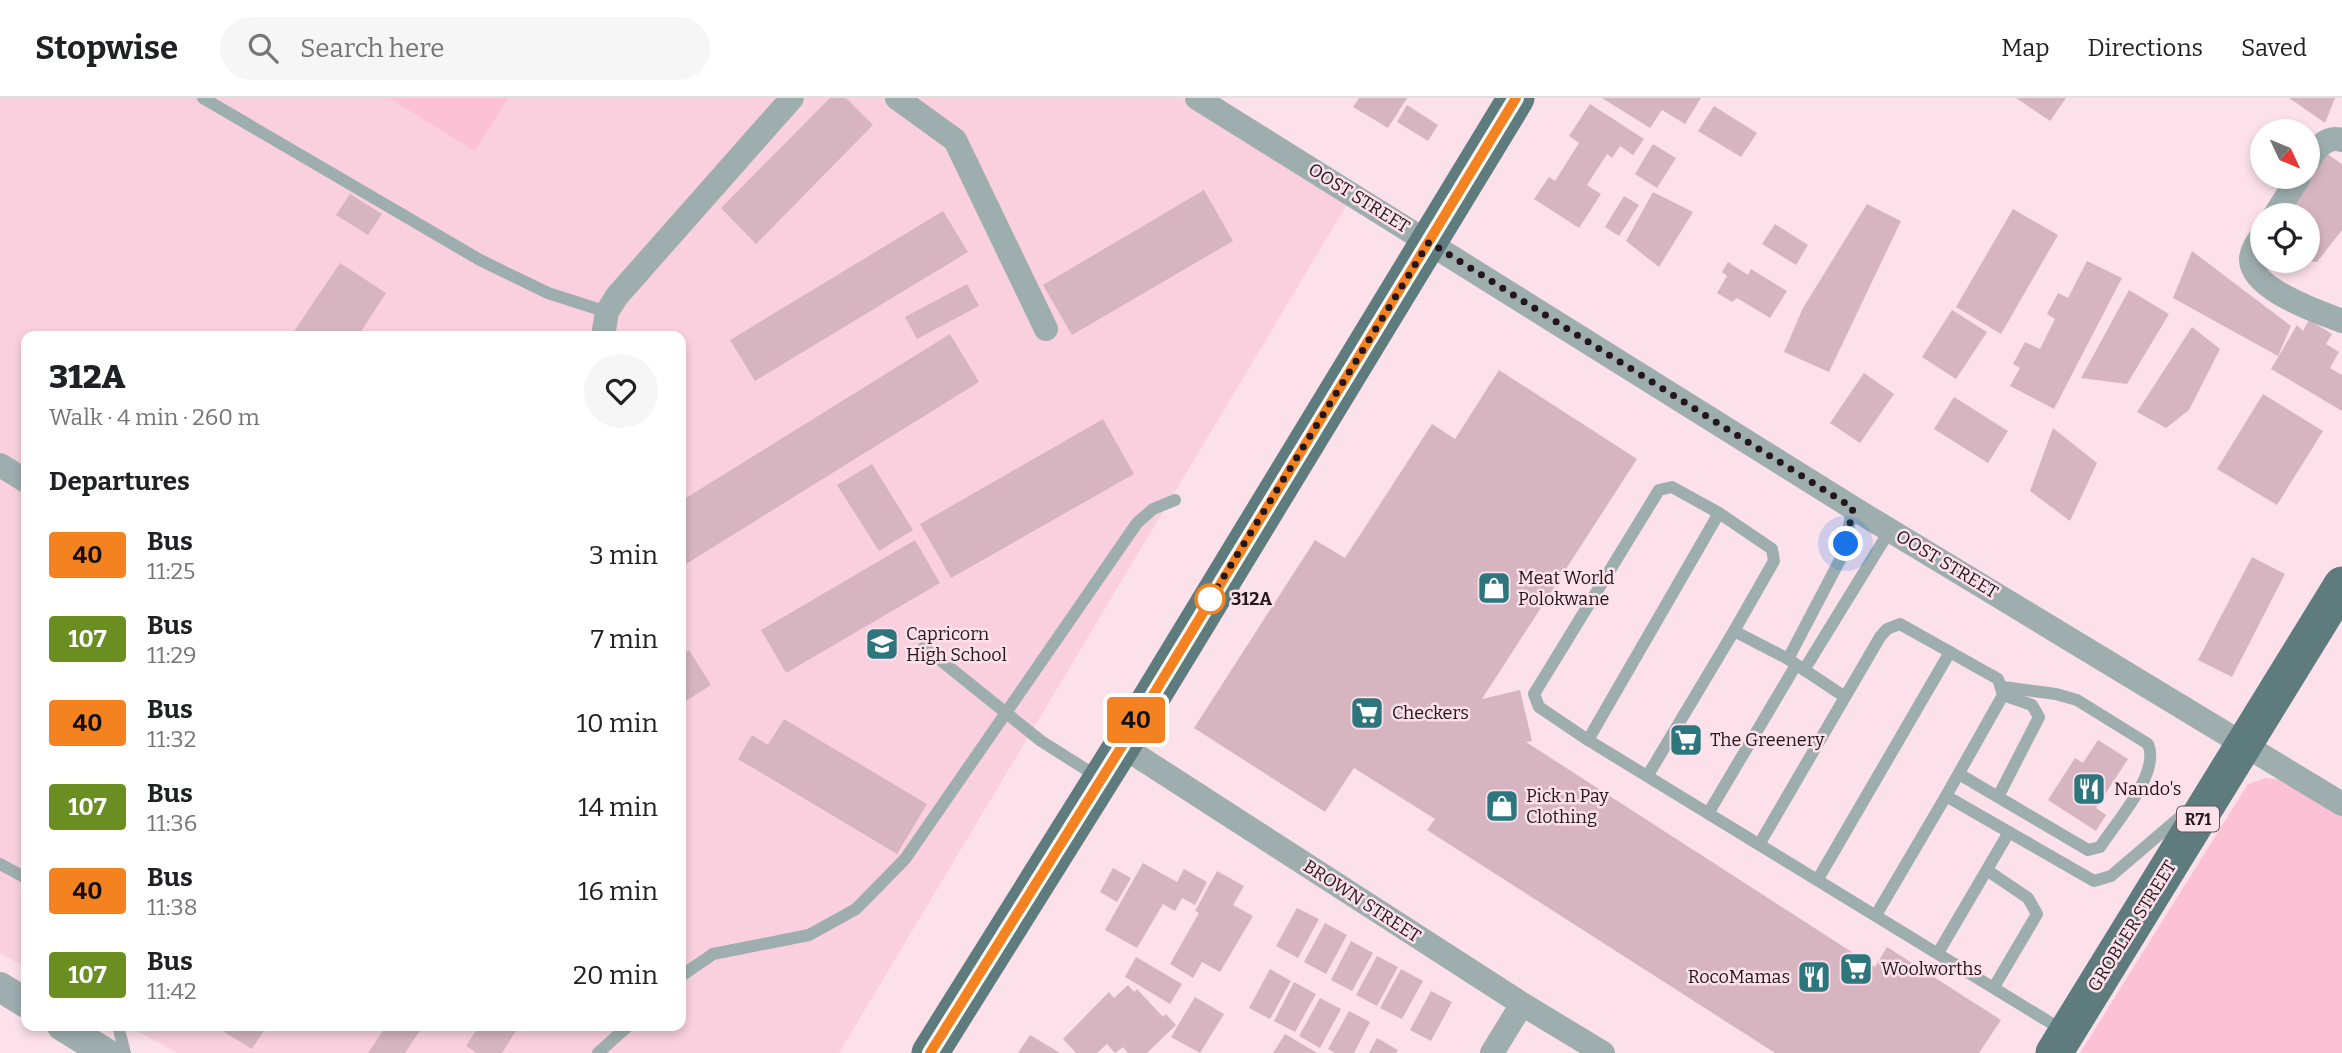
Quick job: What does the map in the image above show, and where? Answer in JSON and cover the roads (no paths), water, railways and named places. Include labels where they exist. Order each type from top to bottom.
[{"type":"main road","points":[[930,1053],[1122,746],[1516,98]]},
{"type":"main road","name":"GROBLER STREET","points":[[2060,1043],[2342,585]]},
{"type":"street","points":[[605,324],[617,296],[792,98]]},
{"type":"street","points":[[897,98],[939,126],[955,141],[966,157],[1046,329]]},
{"type":"street","name":"OOST STREET","points":[[1198,98],[1853,508],[2342,804]]},
{"type":"street","points":[[2320,148],[2324,143],[2341,137]]},
{"type":"street","points":[[2258,273],[2264,282],[2291,300],[2342,321]]},
{"type":"street","points":[[0,466],[21,478]]},
{"type":"street","name":"BROWN STREET","points":[[1122,746],[1597,1051]]},
{"type":"street","points":[[0,987],[21,1000]]},
{"type":"street","points":[[1492,1053],[1522,1004]]},
{"type":"street","points":[[70,1031],[106,1053]]},
{"type":"lane","points":[[203,98],[480,260],[605,324]]},
{"type":"lane","points":[[1648,775],[1774,561],[1772,549],[1719,513],[1671,487],[1658,491],[1534,694],[1539,707],[1588,740],[1709,811],[1994,988],[2060,1043]]},
{"type":"lane","points":[[686,973],[713,954],[809,935],[856,909],[905,859],[1137,523],[1153,509],[1175,500]]},
{"type":"lane","points":[[1796,664],[1842,556],[1853,508]]},
{"type":"lane","points":[[1588,740],[1719,513]]},
{"type":"lane","points":[[1709,811],[1796,664],[1890,530]]},
{"type":"lane","points":[[1759,843],[1887,629],[1900,624],[1998,680],[2003,691],[2032,705],[2039,717],[1999,795]]},
{"type":"lane","points":[[1734,631],[1796,664],[1845,697]]},
{"type":"lane","points":[[924,647],[1041,741],[1101,779]]},
{"type":"lane","points":[[1818,879],[1950,652]]},
{"type":"lane","points":[[1876,915],[1959,774],[2003,691]]},
{"type":"lane","points":[[1959,774],[1999,795],[2088,850],[2100,847],[2149,772],[2153,756],[2148,744],[2077,700],[2056,694],[2003,691]]},
{"type":"lane","points":[[1946,796],[2094,881],[2111,876],[2220,783]]},
{"type":"lane","points":[[1938,953],[2009,832]]},
{"type":"lane","points":[[0,864],[21,875]]},
{"type":"lane","points":[[1988,871],[2028,898],[2037,914],[1994,988]]},
{"type":"lane","points":[[119,1031],[125,1053]]},
{"type":"lane","points":[[598,1053],[622,1031]]},
{"type":"place","name":"Meat World Polokwane","points":[[1494,588]]},
{"type":"place","name":"312A","points":[[1210,599]]},
{"type":"place","name":"Capricorn High School","points":[[882,644]]},
{"type":"place","name":"Checkers","points":[[1367,713]]},
{"type":"place","name":"The Greenery","points":[[1686,740]]},
{"type":"place","name":"Nando's","points":[[2089,789]]},
{"type":"place","name":"Pick n Pay Clothing","points":[[1502,806]]},
{"type":"place","name":"Woolworths","points":[[1856,969]]},
{"type":"place","name":"RocoMamas","points":[[1814,977]]}]
